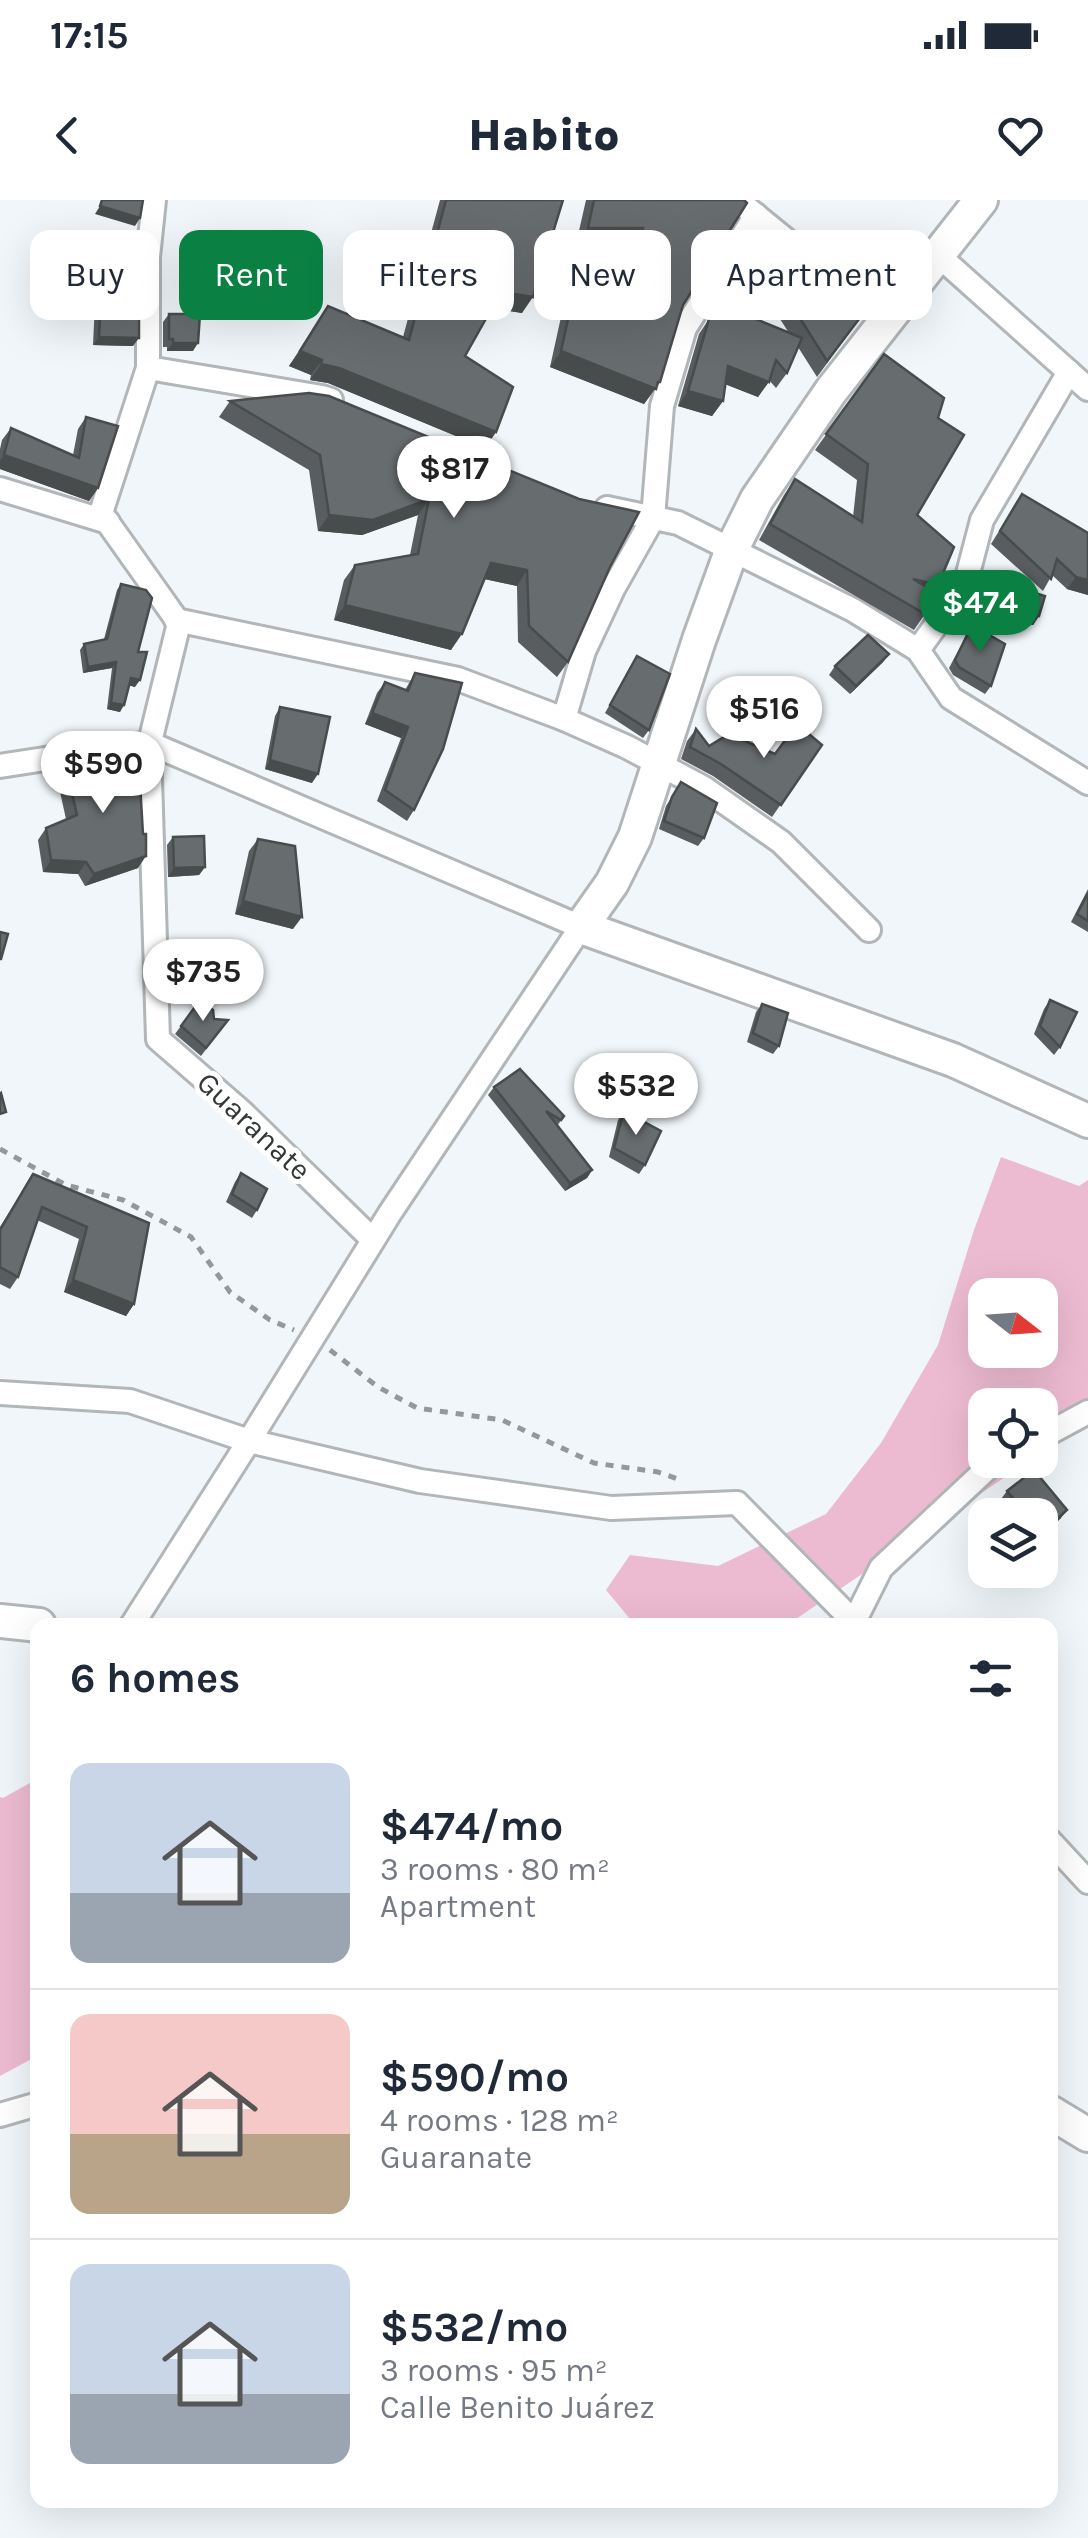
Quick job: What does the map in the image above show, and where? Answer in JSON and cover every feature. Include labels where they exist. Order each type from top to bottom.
[{"type":"main road","points":[[932,262],[981,200]]},
{"type":"main road","points":[[886,320],[831,391],[757,499],[732,549],[698,640],[635,837],[612,883],[582,927],[953,1060],[1088,1121]]},
{"type":"main road","points":[[0,1621],[30,1624]]},
{"type":"main road","points":[[1058,2117],[1088,2135]]},
{"type":"street","points":[[154,200],[148,257],[148,368],[101,513],[176,620],[458,679],[627,747],[704,788],[781,842],[869,930]]},
{"type":"street","points":[[564,719],[584,651],[653,518],[662,406],[685,328],[747,208],[775,230]]},
{"type":"street","points":[[938,254],[1088,389]]},
{"type":"street","points":[[148,368],[322,396],[358,412]]},
{"type":"street","points":[[918,650],[965,586],[982,520],[1069,372]]},
{"type":"street","points":[[0,489],[108,522]]},
{"type":"street","points":[[590,505],[678,523],[853,610],[918,650],[951,698],[1088,783]]},
{"type":"street","name":"Guaranate","points":[[176,620],[179,623],[150,743],[158,1039],[242,1112],[374,1240]]},
{"type":"street","points":[[0,766],[150,743],[582,927],[374,1240],[136,1618]]},
{"type":"street","points":[[0,1393],[130,1401],[249,1441],[420,1482],[611,1508],[737,1503],[847,1618]]},
{"type":"street","points":[[1058,1428],[1088,1412]]},
{"type":"street","points":[[856,1618],[881,1568],[977,1478]]},
{"type":"street","points":[[1058,1850],[1088,1882]]},
{"type":"street","points":[[0,2115],[30,2106]]},
{"type":"path","points":[[0,1149],[66,1186],[123,1200],[191,1238],[230,1292],[270,1320],[299,1332]]},
{"type":"path","points":[[326,1347],[378,1387],[417,1408],[502,1420],[594,1463],[658,1472],[689,1483]]},
{"type":"shaded area","points":[[1001,1157],[1079,1186],[1088,1180],[1088,1422],[1058,1441],[1058,1388],[968,1388],[968,1478],[1003,1478],[968,1498],[968,1502],[797,1618],[629,1618],[606,1590],[630,1555],[718,1566],[826,1514],[881,1443],[938,1345]]},
{"type":"shaded area","points":[[30,1783],[30,2060],[0,2076],[0,1797]]},
{"type":"building","points":[[102,200],[143,200],[140,218],[100,206]]},
{"type":"building","points":[[446,200],[563,200],[554,230],[534,230],[533,297],[514,294],[514,230],[438,230]]},
{"type":"building","points":[[594,200],[747,203],[730,230],[691,230],[691,292],[683,305],[656,389],[561,351],[568,320],[671,320],[671,230],[588,228]]},
{"type":"building","points":[[328,306],[343,312],[343,320],[361,320],[409,340],[414,320],[485,320],[465,356],[513,387],[496,432],[321,364],[322,360],[300,351],[323,320]]},
{"type":"building","points":[[169,314],[179,314],[179,320],[200,320],[198,343],[173,343],[169,339]]},
{"type":"building","points":[[100,320],[139,320],[139,338],[99,337]]},
{"type":"building","points":[[709,320],[758,320],[802,338],[787,373],[776,360],[769,382],[728,366],[723,401],[688,391]]},
{"type":"building","points":[[801,320],[858,320],[827,361]]},
{"type":"building","points":[[884,354],[944,398],[938,418],[964,435],[917,515],[954,547],[938,585],[913,579],[935,592],[925,614],[770,524],[795,479],[862,522],[868,464],[826,434]]},
{"type":"building","points":[[309,393],[329,396],[579,499],[639,512],[568,662],[529,626],[527,570],[491,563],[462,634],[345,605],[355,565],[418,554],[429,499],[373,520],[329,515],[320,455],[230,401]]},
{"type":"building","points":[[86,417],[118,426],[98,488],[4,455],[11,428],[79,458]]},
{"type":"building","points":[[1022,494],[1088,533],[1088,580],[1076,577],[1057,559],[1051,579],[1000,531]]},
{"type":"building","points":[[990,579],[1045,596],[1039,616],[983,604]]},
{"type":"building","points":[[121,584],[146,590],[152,598],[138,652],[147,652],[140,680],[131,678],[124,705],[111,703],[116,662],[88,667],[84,644],[107,639]]},
{"type":"building","points":[[972,625],[1005,644],[991,686],[959,667],[955,660]]},
{"type":"building","points":[[868,635],[889,654],[856,686],[835,666]]},
{"type":"building","points":[[637,656],[670,674],[649,730],[610,705]]},
{"type":"building","points":[[415,673],[462,683],[443,749],[414,810],[385,790],[408,727],[372,713],[385,682],[408,691]]},
{"type":"building","points":[[280,707],[330,717],[318,774],[270,760]]},
{"type":"building","points":[[797,724],[822,745],[781,805],[690,747],[696,729],[709,746],[729,734],[775,754]]},
{"type":"building","points":[[138,749],[146,856],[94,874],[86,862],[51,860],[46,828],[77,815],[67,771],[110,765],[109,753]]},
{"type":"building","points":[[681,782],[717,803],[704,838],[664,821]]},
{"type":"building","points":[[204,836],[205,867],[174,868],[173,837]]},
{"type":"building","points":[[258,839],[295,846],[302,917],[243,901]]},
{"type":"building","points":[[1088,893],[1088,921],[1077,914]]},
{"type":"building","points":[[0,932],[8,934],[1,959],[0,959]]},
{"type":"building","points":[[200,1000],[213,1010],[214,1019],[228,1020],[206,1048],[181,1026]]},
{"type":"building","points":[[1050,1000],[1077,1012],[1060,1047],[1040,1026]]},
{"type":"building","points":[[762,1004],[788,1013],[779,1046],[753,1033]]},
{"type":"building","points":[[520,1069],[564,1116],[561,1120],[546,1111],[592,1170],[570,1183],[494,1087]]},
{"type":"building","points":[[0,1094],[6,1112],[0,1114]]},
{"type":"building","points":[[624,1111],[661,1131],[645,1165],[614,1148]]},
{"type":"building","points":[[241,1173],[267,1189],[257,1210],[232,1194]]},
{"type":"building","points":[[33,1174],[149,1223],[134,1304],[73,1280],[87,1227],[42,1207],[18,1277],[0,1267],[0,1230]]},
{"type":"building","points":[[1024,1478],[1041,1478],[1057,1498],[1013,1498],[1007,1491]]},
{"type":"building","points":[[1058,1499],[1067,1510],[1058,1518]]}]
